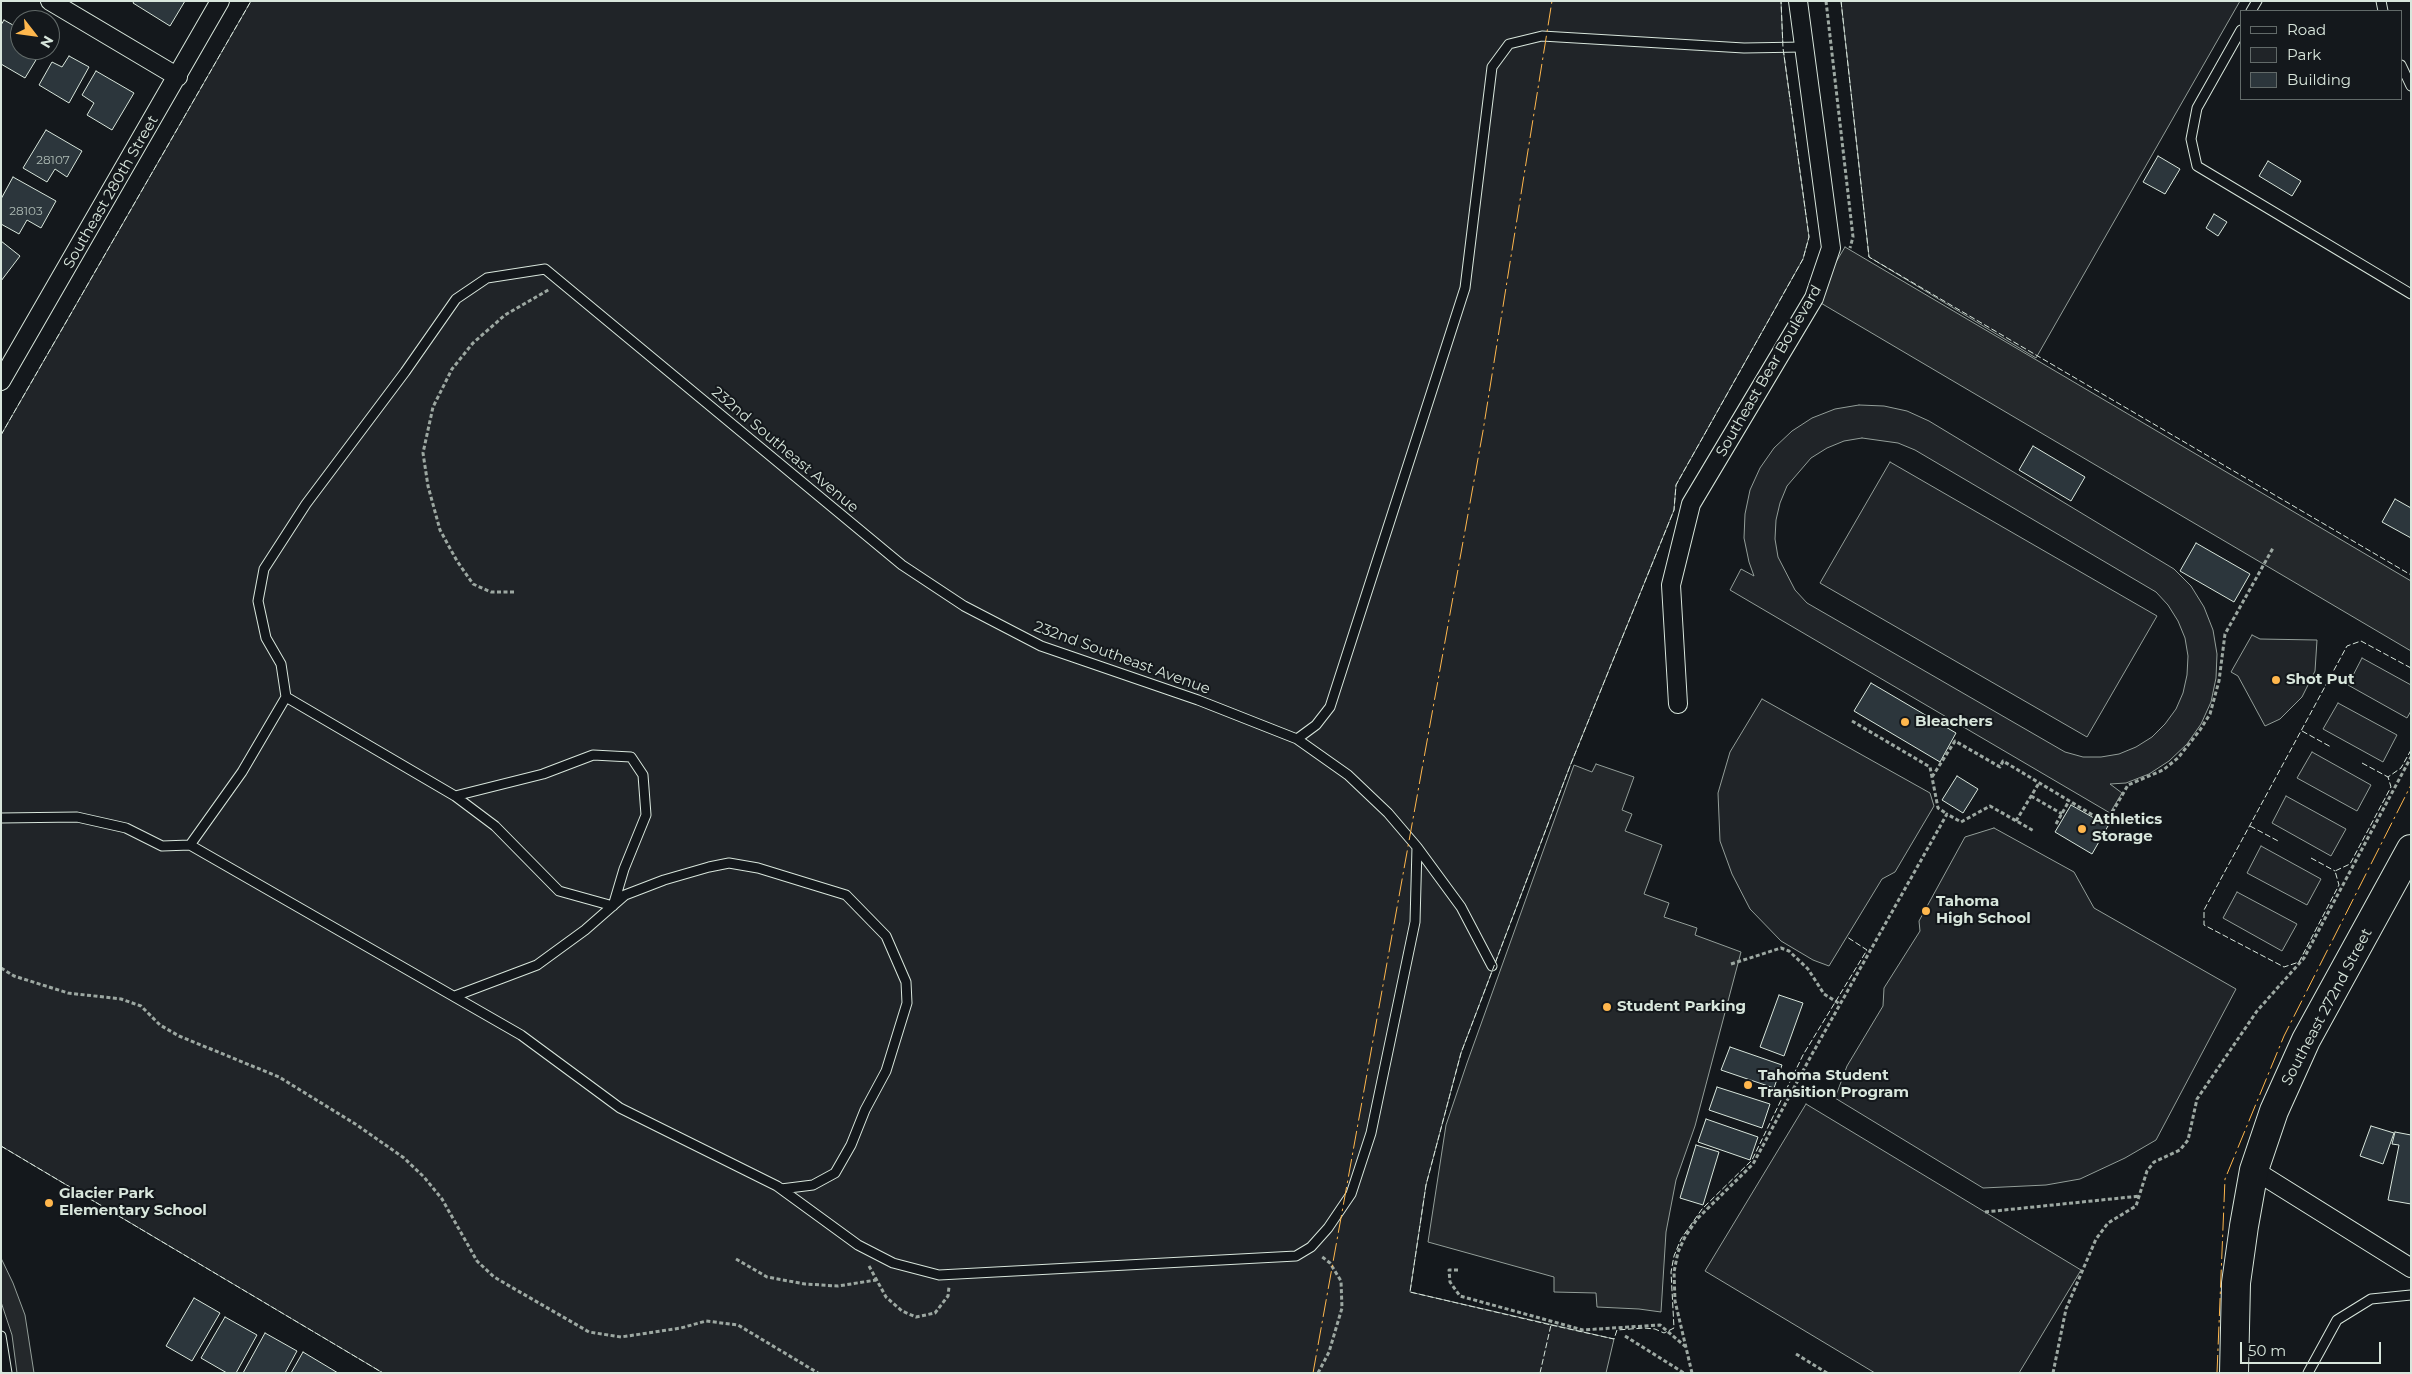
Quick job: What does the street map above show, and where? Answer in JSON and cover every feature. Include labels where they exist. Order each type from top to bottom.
[{"type":"main road","name":"Southeast 272nd Street","points":[[2234,1373],[2236,1283],[2254,1170],[2274,1111],[2306,1040],[2411,849]]},
{"type":"street","points":[[50,1],[178,77]]},
{"type":"street","name":"Southeast 280th Street","points":[[1,381],[178,77],[220,1]]},
{"type":"street","name":"Southeast Bear Boulevard","points":[[1678,704],[1671,585],[1691,504],[1814,298],[1831,248],[1798,1]]},
{"type":"street","points":[[2254,1170],[2411,1268]]},
{"type":"lane","points":[[2240,32],[2196,108],[2191,139],[2197,166],[2411,294]]},
{"type":"lane","points":[[1297,739],[1316,725],[1330,707],[1466,288],[1492,67],[1509,44],[1542,36],[1744,48],[1803,47]]},
{"type":"lane","points":[[2402,67],[2411,86]]},
{"type":"lane","name":"232nd Southeast Avenue","points":[[286,697],[281,664],[266,638],[258,601],[264,569],[306,504],[456,299],[487,278],[545,268],[902,565],[964,606],[1041,646],[1198,700],[1297,739],[1348,774],[1388,813],[1417,847],[1461,907],[1492,966]]},
{"type":"lane","points":[[190,845],[242,772],[286,697],[456,796],[495,826],[559,891],[613,906]]},
{"type":"lane","points":[[456,796],[543,774],[593,755],[631,757],[643,775],[646,815],[624,869],[613,906]]},
{"type":"lane","points":[[1,818],[77,817],[126,828],[162,846],[190,845],[521,1034],[620,1108],[781,1189],[858,1245],[893,1263],[940,1275],[1296,1256],[1311,1247],[1328,1228],[1351,1194],[1371,1133],[1415,922],[1417,847]]},
{"type":"lane","points":[[455,996],[537,965],[585,930],[625,895],[664,880],[729,863],[758,868],[846,895],[886,936],[906,982],[908,1003],[886,1071],[865,1110],[851,1145],[835,1173],[813,1185],[781,1189]]},
{"type":"lane","points":[[2308,1373],[2337,1320],[2371,1299],[2411,1295]]},
{"type":"lane","points":[[1,1336],[7,1373]]},
{"type":"path","points":[[1826,1],[1853,237],[1848,255]]},
{"type":"path","points":[[514,592],[491,592],[473,584],[457,561],[440,530],[428,486],[423,453],[433,407],[452,369],[474,343],[505,315],[562,282]]},
{"type":"path","points":[[1932,777],[1955,741],[2000,767],[2003,761],[2106,823],[2128,785],[2162,770],[2178,758],[2210,714],[2223,660],[2225,634],[2273,548]]},
{"type":"path","points":[[1852,720],[1930,767],[1938,808],[1947,814],[1961,822],[1990,806],[2034,831]]},
{"type":"path","points":[[2053,1373],[2066,1309],[2096,1239],[2108,1223],[2136,1206],[2147,1171],[2154,1162],[2180,1150],[2188,1140],[2197,1099],[2257,1011],[2304,958],[2411,757]]},
{"type":"path","points":[[2016,821],[2039,783]]},
{"type":"path","points":[[2032,796],[2062,814]]},
{"type":"path","points":[[2056,824],[2069,801]]},
{"type":"path","points":[[1692,1373],[1675,1301],[1674,1272],[1678,1252],[1697,1219],[1753,1164],[1947,814]]},
{"type":"path","points":[[1731,964],[1782,948],[1789,951],[1808,969],[1824,994],[1840,1004]]},
{"type":"path","points":[[1,968],[14,976],[68,993],[121,999],[141,1006],[160,1025],[179,1036],[279,1077],[358,1125],[404,1158],[424,1177],[442,1199],[477,1261],[494,1277],[589,1332],[621,1337],[681,1328],[706,1321],[738,1325],[818,1373]]},
{"type":"path","points":[[1985,1212],[2140,1196]]},
{"type":"path","points":[[858,1245],[886,1296],[902,1312],[916,1317],[935,1313],[948,1296],[950,1274]]},
{"type":"path","points":[[1311,1247],[1330,1263],[1342,1281],[1342,1308],[1329,1352],[1318,1373]]},
{"type":"path","points":[[736,1258],[767,1277],[805,1284],[838,1286],[876,1280]]},
{"type":"path","points":[[1458,1270],[1449,1270],[1450,1282],[1460,1296],[1583,1330],[1660,1325],[1686,1347]]},
{"type":"path","points":[[1625,1336],[1684,1373]]},
{"type":"path","points":[[1796,1354],[1827,1373]]},
{"type":"green space","points":[[251,1],[1781,1],[1783,48],[1809,237],[1803,259],[1676,485],[1674,510],[1570,766],[1461,1053],[1426,1185],[1410,1292],[1614,1339],[1606,1373],[383,1373],[1,1146],[1,435]]},
{"type":"green space","points":[[1841,1],[2240,1],[2036,358],[1869,257]]},
{"type":"green space","points":[[1859,405],[1884,406],[1907,411],[1929,421],[2174,569],[2191,586],[2204,607],[2213,630],[2217,654],[2216,678],[2211,702],[2201,724],[2187,744],[2169,761],[2149,774],[2126,783],[2110,784],[2122,793],[2110,813],[1730,590],[1741,569],[1754,576],[1744,538],[1745,514],[1750,490],[1760,468],[1774,448],[1792,431],[1812,418],[1835,409]],"holes":[[[1862,438],[1898,443],[1915,450],[2156,592],[2168,605],[2178,621],[2185,638],[2188,656],[2187,675],[2183,693],[2176,709],[2152,737],[2136,747],[2119,754],[2083,757],[2065,752],[1807,603],[1795,590],[1778,557],[1775,539],[1776,520],[1787,486],[1811,458],[1827,448],[1844,441]]]},
{"type":"green space","points":[[1890,462],[2157,616],[2087,737],[1820,583]]},
{"type":"green space","name":"Shot Put","points":[[2252,635],[2260,639],[2317,640],[2315,671],[2302,697],[2280,719],[2265,726],[2238,676],[2231,672]]},
{"type":"green space","points":[[2362,658],[2411,685],[2411,711],[2407,718],[2348,685]]},
{"type":"green space","points":[[1762,699],[1930,793],[1934,806],[1895,872],[1882,879],[1829,966],[1813,960],[1781,941],[1750,909],[1732,874],[1720,841],[1718,793],[1730,752]]},
{"type":"green space","points":[[2338,703],[2397,735],[2383,762],[2323,729]]},
{"type":"green space","points":[[2312,752],[2371,785],[2357,811],[2297,778]]},
{"type":"green space","points":[[2286,796],[2346,829],[2331,856],[2272,823]]},
{"type":"green space","points":[[1994,828],[2074,872],[2094,908],[2236,989],[2156,1140],[2125,1158],[2080,1179],[2046,1185],[1983,1188],[1835,1098],[1847,1066],[1883,1006],[1884,988],[1920,931],[1919,921],[1965,837]]},
{"type":"green space","points":[[2261,846],[2321,879],[2307,905],[2247,873]]},
{"type":"green space","points":[[2237,892],[2297,924],[2282,951],[2223,918]]},
{"type":"green space","points":[[1806,1104],[2081,1270],[2019,1373],[1875,1373],[1705,1271]]},
{"type":"shaded area","points":[[1845,247],[2411,581],[2411,651],[1814,299]]},
{"type":"shaded area","name":"Student Parking","points":[[1596,764],[1634,777],[1622,810],[1632,814],[1625,831],[1662,845],[1644,894],[1669,903],[1664,917],[1697,928],[1695,935],[1741,952],[1695,1126],[1676,1180],[1666,1232],[1661,1312],[1597,1307],[1596,1293],[1554,1292],[1554,1277],[1428,1242],[1446,1125],[1467,1063],[1574,765],[1592,772]]},
{"type":"shaded area","points":[[1,1258],[25,1315],[34,1373],[17,1373],[12,1335],[1,1302]]},
{"type":"building","points":[[134,1],[185,1],[170,26],[133,3]]},
{"type":"building","points":[[4,20],[10,23],[10,60],[36,60],[25,78],[1,64],[1,25]]},
{"type":"building","points":[[69,56],[89,67],[69,103],[39,85],[52,62],[62,67]]},
{"type":"building","points":[[96,71],[134,93],[112,130],[87,115],[94,103],[82,95]]},
{"type":"building","points":[[46,130],[82,151],[67,177],[55,169],[47,182],[23,168]]},
{"type":"building","points":[[2158,156],[2180,169],[2165,194],[2143,182]]},
{"type":"building","points":[[2268,161],[2301,181],[2292,196],[2259,176]]},
{"type":"building","points":[[13,177],[56,201],[41,228],[27,220],[19,234],[1,224],[1,199]]},
{"type":"building","points":[[2214,214],[2227,222],[2218,236],[2206,228]]},
{"type":"building","points":[[1,241],[20,256],[1,281]]},
{"type":"building","points":[[2033,446],[2085,477],[2071,501],[2019,470]]},
{"type":"building","points":[[2395,499],[2411,508],[2411,538],[2382,522]]},
{"type":"building","points":[[2196,543],[2250,574],[2234,602],[2180,571]]},
{"type":"building","name":"Bleachers","points":[[1871,683],[1956,733],[1940,762],[1854,711]]},
{"type":"building","points":[[1957,776],[1978,789],[1963,813],[1942,800]]},
{"type":"building","name":"Athletics Storage","points":[[2071,805],[2108,826],[2092,854],[2055,832]]},
{"type":"building","points":[[1779,995],[1803,1003],[1784,1056],[1760,1047]]},
{"type":"building","points":[[1730,1047],[1782,1065],[1774,1088],[1721,1070]]},
{"type":"building","points":[[1717,1087],[1770,1104],[1762,1128],[1709,1110]]},
{"type":"building","points":[[1706,1119],[1758,1137],[1750,1160],[1698,1142]]},
{"type":"building","points":[[2371,1126],[2394,1133],[2383,1164],[2360,1156]]},
{"type":"building","points":[[2395,1132],[2411,1135],[2411,1204],[2388,1200],[2399,1145],[2392,1144]]},
{"type":"building","points":[[1696,1145],[1719,1152],[1703,1205],[1680,1198]]},
{"type":"building","points":[[194,1298],[220,1313],[192,1361],[166,1346]]},
{"type":"building","points":[[225,1317],[257,1335],[236,1373],[227,1373],[201,1358]]},
{"type":"building","points":[[265,1333],[297,1351],[285,1373],[243,1373]]},
{"type":"building","points":[[303,1352],[338,1373],[291,1373]]},
{"type":"fence","points":[[1,435],[251,1]]},
{"type":"fence","points":[[1540,1373],[1551,1325],[1410,1292],[1426,1185],[1461,1053],[1570,766],[1674,510],[1676,485],[1803,259],[1809,237],[1783,48],[1781,1]]},
{"type":"fence","points":[[1841,1],[1869,257],[2411,575]]},
{"type":"fence","points":[[2411,668],[2361,641],[2347,646],[2204,910],[2204,925],[2284,967],[2299,962],[2339,885],[2335,871],[2350,864],[2391,787],[2388,777],[2401,768],[2411,750]]},
{"type":"fence","points":[[2302,731],[2331,747]]},
{"type":"fence","points":[[2362,763],[2388,777]]},
{"type":"fence","points":[[2250,826],[2280,842]]},
{"type":"fence","points":[[2311,858],[2335,871]]},
{"type":"fence","points":[[1551,1325],[1614,1339],[1617,1330],[1644,1328],[1655,1329],[1664,1333],[1674,1328],[1671,1272],[1674,1256],[1681,1239],[1702,1209],[1752,1160],[1803,1055],[1867,950],[1847,937]]},
{"type":"fence","points":[[1,1146],[383,1373]]},
{"type":"power","points":[[1313,1373],[1483,431],[1552,1]]},
{"type":"power","points":[[2217,1373],[2225,1179],[2284,1036],[2411,785]]},
{"type":"place","name":"Shot Put","points":[[2276,680]]},
{"type":"place","name":"Bleachers","points":[[1905,722]]},
{"type":"place","name":"Athletics Storage","points":[[2082,829]]},
{"type":"place","name":"Tahoma High School","points":[[1926,911]]},
{"type":"place","name":"Student Parking","points":[[1607,1007]]},
{"type":"place","name":"Tahoma Student Transition Program","points":[[1748,1085]]},
{"type":"place","name":"Glacier Park Elementary School","points":[[49,1203]]}]
